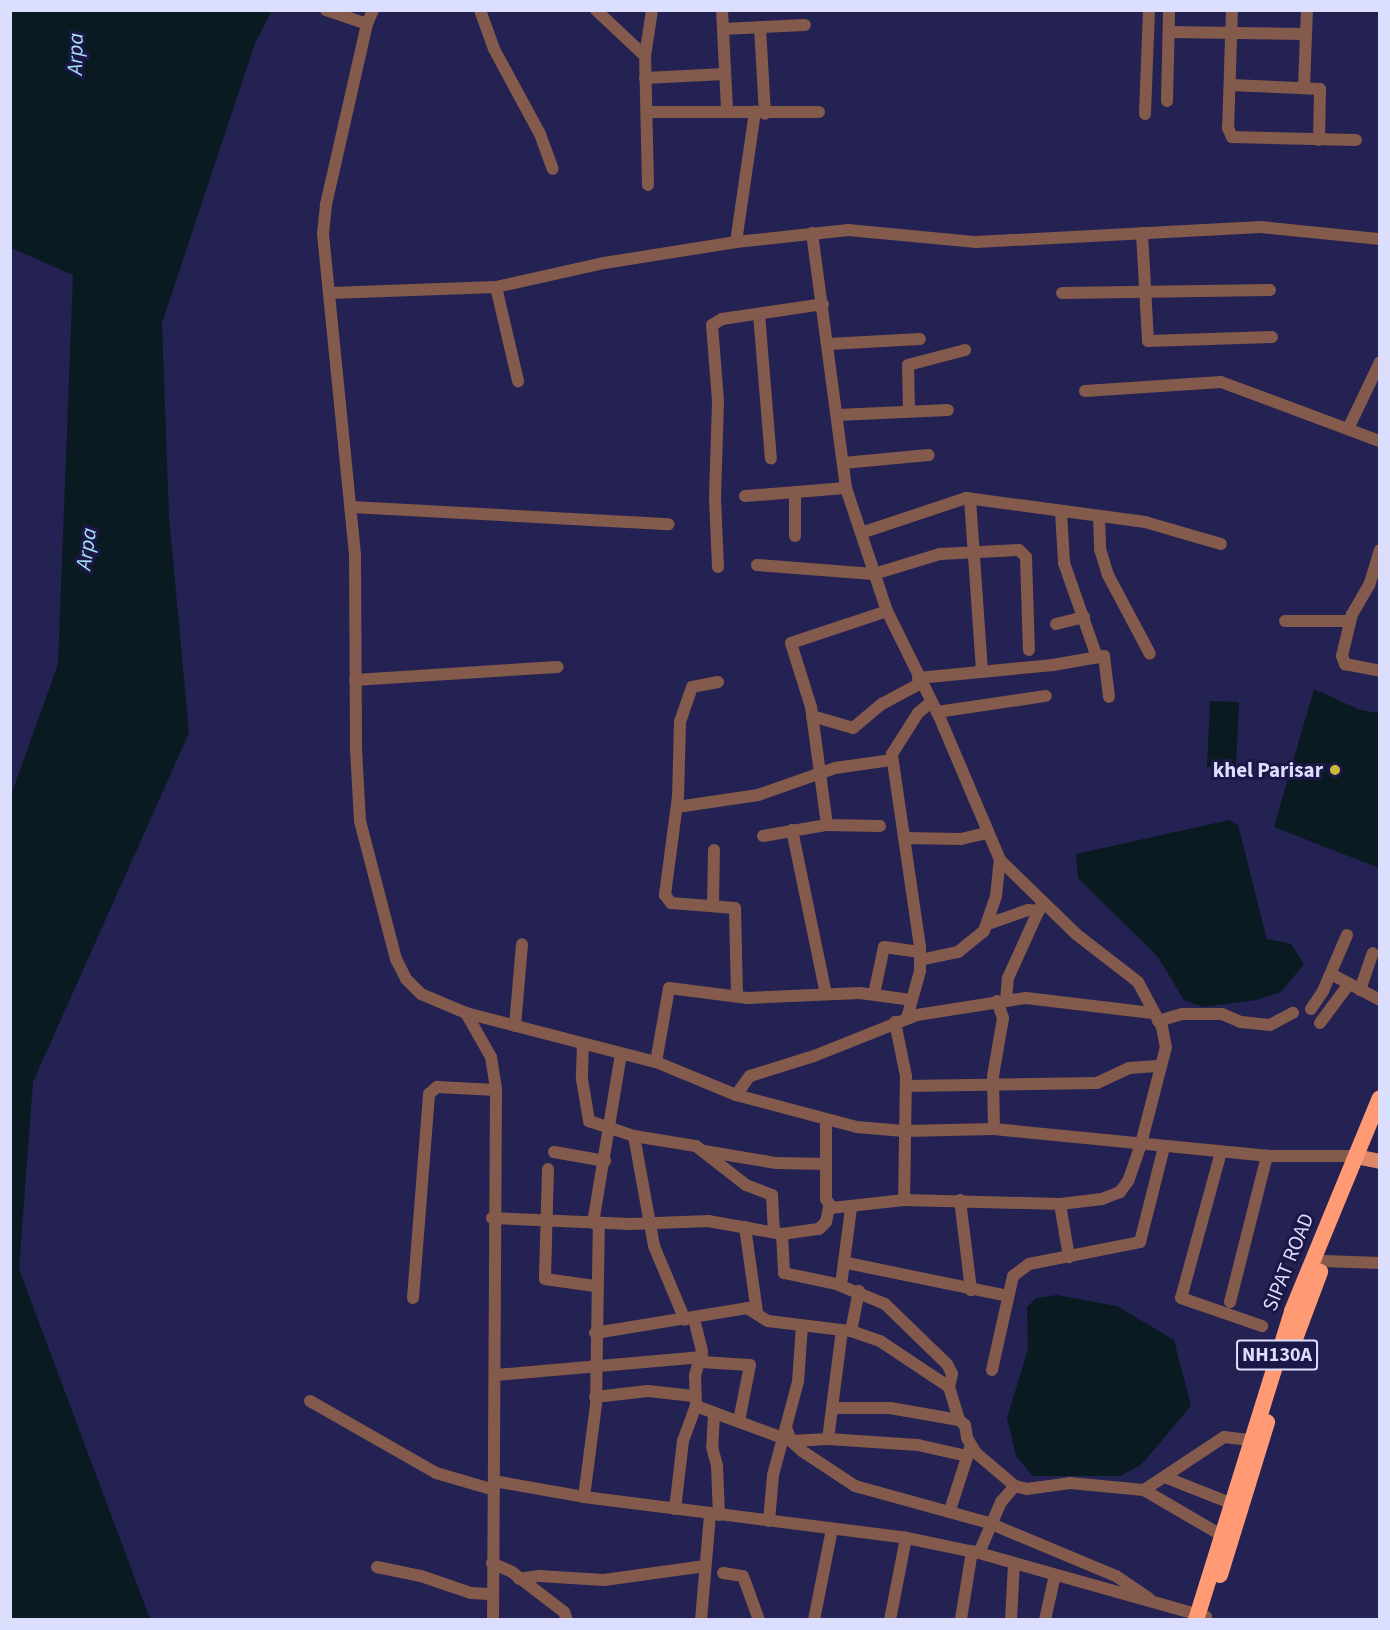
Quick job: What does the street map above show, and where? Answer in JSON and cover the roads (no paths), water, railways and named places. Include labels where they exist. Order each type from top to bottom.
[{"type":"highway","name":"SIPAT ROAD","points":[[1201,1618],[1230,1503],[1292,1311],[1367,1158],[1380,1098]]},
{"type":"highway","name":"SIPAT ROAD","points":[[1201,1618],[1282,1372],[1380,1124]]},
{"type":"street","points":[[326,10],[367,24]]},
{"type":"street","points":[[373,10],[367,24],[326,205],[323,234],[351,507],[360,821],[396,959],[421,994],[466,1013],[656,1062],[736,1095],[857,1127],[904,1131],[994,1129],[1267,1156],[1367,1158]]},
{"type":"street","points":[[480,10],[494,49],[540,134],[553,169]]},
{"type":"street","points":[[596,10],[645,56]]},
{"type":"street","points":[[648,185],[645,56],[652,10]]},
{"type":"street","points":[[722,10],[727,110]]},
{"type":"street","points":[[1145,114],[1149,10]]},
{"type":"street","points":[[1167,101],[1169,10]]},
{"type":"street","points":[[1232,10],[1228,128],[1232,137],[1356,140]]},
{"type":"street","points":[[1304,87],[1307,10]]},
{"type":"street","points":[[723,29],[805,24]]},
{"type":"street","points":[[736,242],[760,112],[760,27]]},
{"type":"street","points":[[1169,32],[1306,34]]},
{"type":"street","points":[[1147,63],[1168,62]]},
{"type":"street","points":[[645,78],[725,74]]},
{"type":"street","points":[[1230,85],[1316,87],[1321,94],[1319,140]]},
{"type":"street","points":[[647,112],[727,110],[819,112]]},
{"type":"street","points":[[330,294],[496,287],[604,263],[736,242],[848,230],[975,242],[1261,227],[1380,239]]},
{"type":"street","points":[[812,233],[829,344],[846,488],[887,611],[934,707],[1000,860],[1041,907],[1138,982],[1166,1047],[1141,1144],[1120,1192],[1102,1199],[1060,1204],[904,1200],[851,1208],[829,1207]]},
{"type":"street","points":[[1143,233],[1147,336],[1152,343],[1272,337]]},
{"type":"street","points":[[496,287],[518,381]]},
{"type":"street","points":[[1062,293],[1270,290]]},
{"type":"street","points":[[718,567],[715,497],[718,401],[712,325],[722,319],[823,304]]},
{"type":"street","points":[[759,314],[771,459]]},
{"type":"street","points":[[829,344],[920,339]]},
{"type":"street","points":[[909,411],[908,365],[965,350]]},
{"type":"street","points":[[1348,429],[1378,367]]},
{"type":"street","points":[[1085,391],[1221,382],[1380,441]]},
{"type":"street","points":[[837,415],[948,410]]},
{"type":"street","points":[[843,463],[929,455]]},
{"type":"street","points":[[745,496],[846,488]]},
{"type":"street","points":[[795,492],[795,536]]},
{"type":"street","points":[[861,533],[949,501],[970,499],[1165,526],[1221,544]]},
{"type":"street","points":[[970,499],[982,671]]},
{"type":"street","points":[[351,507],[566,522],[669,524]]},
{"type":"street","points":[[1060,512],[1062,552],[1097,657]]},
{"type":"street","points":[[1099,516],[1100,549],[1108,575],[1149,654]]},
{"type":"street","points":[[757,565],[874,574],[940,554],[1019,549],[1025,553],[1029,650]]},
{"type":"street","points":[[1380,550],[1369,585],[1350,621],[1342,661],[1350,666],[1380,671]]},
{"type":"street","points":[[827,825],[812,716],[791,647],[792,640],[887,611]]},
{"type":"street","points":[[1056,624],[1084,617]]},
{"type":"street","points":[[1285,621],[1350,621]]},
{"type":"street","points":[[812,716],[853,728],[882,704],[920,680],[982,671],[1053,665],[1097,657],[1106,659],[1109,697]]},
{"type":"street","points":[[355,680],[558,667]]},
{"type":"street","points":[[718,682],[694,684],[689,691],[677,733],[677,807],[666,899],[671,903],[735,909],[737,996]]},
{"type":"street","points":[[904,1200],[906,1086],[901,1020],[911,1000],[920,956],[892,760],[895,747],[918,713],[934,707],[1046,696]]},
{"type":"street","points":[[677,807],[768,793],[835,768],[892,760]]},
{"type":"street","points":[[763,836],[827,825],[880,826]]},
{"type":"street","points":[[792,830],[826,994]]},
{"type":"street","points":[[904,838],[961,839],[988,833]]},
{"type":"street","points":[[713,906],[714,850]]},
{"type":"street","points":[[874,994],[884,947],[920,956],[958,952],[978,938],[988,924],[1000,860]]},
{"type":"street","points":[[988,924],[1041,907]]},
{"type":"street","points":[[994,1129],[993,1088],[1003,1025],[1002,1001],[1008,978],[1041,907]]},
{"type":"street","points":[[1311,1009],[1331,974],[1347,935]]},
{"type":"street","points":[[515,1026],[522,944]]},
{"type":"street","points":[[1320,1023],[1355,987],[1373,953]]},
{"type":"street","points":[[1331,974],[1380,1000]]},
{"type":"street","points":[[656,1062],[669,988],[762,999],[826,994],[874,994],[911,1000]]},
{"type":"street","points":[[736,1095],[750,1076],[814,1056],[901,1020],[1002,1001],[1043,999],[1155,1017],[1222,1014],[1241,1022],[1270,1025],[1293,1013]]},
{"type":"street","points":[[466,1013],[488,1049],[496,1090],[492,1218],[496,1375],[493,1620]]},
{"type":"street","points":[[583,1044],[585,1111],[590,1121],[634,1136],[686,1143],[704,1151],[776,1163],[826,1164]]},
{"type":"street","points":[[584,1497],[595,1397],[596,1223],[608,1127],[621,1053]]},
{"type":"street","points":[[906,1086],[993,1088],[1097,1083],[1128,1068],[1160,1066]]},
{"type":"street","points":[[413,1298],[429,1094],[437,1087],[496,1090]]},
{"type":"street","points":[[492,1218],[547,1218],[596,1223],[649,1224],[708,1221],[778,1233],[819,1229],[826,1222],[829,1207],[826,1119]]},
{"type":"street","points":[[634,1136],[649,1224],[660,1265],[690,1320],[701,1359],[695,1401],[683,1441],[675,1509]]},
{"type":"street","points":[[992,1370],[1012,1276],[1023,1267],[1140,1242],[1164,1147]]},
{"type":"street","points":[[704,1151],[746,1185],[772,1195],[784,1273],[859,1292],[885,1304],[914,1328],[951,1370],[949,1387],[959,1420]]},
{"type":"street","points":[[554,1152],[605,1161]]},
{"type":"street","points":[[1221,1152],[1181,1298],[1262,1326]]},
{"type":"street","points":[[1230,1302],[1267,1156]]},
{"type":"street","points":[[549,1169],[545,1280],[596,1286]]},
{"type":"street","points":[[960,1200],[971,1290]]},
{"type":"street","points":[[1060,1204],[1069,1257]]},
{"type":"street","points":[[841,1286],[847,1263],[851,1208]]},
{"type":"street","points":[[745,1227],[757,1312]]},
{"type":"street","points":[[1324,1261],[1380,1263]]},
{"type":"street","points":[[847,1263],[1008,1296]]},
{"type":"street","points":[[828,1439],[846,1330],[859,1292]]},
{"type":"street","points":[[595,1333],[690,1320],[738,1308],[757,1312],[768,1321],[846,1330],[880,1341],[949,1387]]},
{"type":"street","points":[[769,1521],[773,1475],[788,1436],[798,1382],[802,1325]]},
{"type":"street","points":[[496,1375],[701,1359],[750,1365],[739,1421]]},
{"type":"street","points":[[595,1397],[648,1391],[695,1401],[714,1413],[788,1436],[969,1451],[1015,1486],[1027,1489],[1070,1484],[1144,1490],[1221,1535]]},
{"type":"street","points":[[310,1401],[436,1473],[494,1485],[906,1538],[975,1552],[1201,1618]]},
{"type":"street","points":[[834,1408],[890,1408],[959,1420],[965,1425],[969,1451],[950,1510]]},
{"type":"street","points":[[701,1620],[705,1566],[715,1515],[717,1466],[712,1446],[714,1413]]},
{"type":"street","points":[[788,1436],[870,1492],[950,1510],[989,1523],[1116,1576],[1155,1603]]},
{"type":"street","points":[[1144,1490],[1167,1478],[1224,1437],[1250,1440]]},
{"type":"street","points":[[1167,1478],[1230,1503]]},
{"type":"street","points":[[961,1619],[975,1552],[989,1523],[1015,1486]]},
{"type":"street","points":[[814,1620],[832,1529]]},
{"type":"street","points":[[890,1620],[906,1538]]},
{"type":"street","points":[[492,1563],[519,1579],[560,1609],[567,1620]]},
{"type":"street","points":[[1011,1620],[1014,1563]]},
{"type":"street","points":[[519,1579],[539,1576],[604,1580],[705,1566]]},
{"type":"street","points":[[377,1568],[432,1579],[471,1593],[493,1594]]},
{"type":"street","points":[[723,1574],[743,1576],[759,1620]]},
{"type":"street","points":[[1045,1620],[1055,1575]]},
{"type":"water","name":"Arpa","points":[[11,10],[272,11],[255,43],[162,323],[169,516],[189,733],[33,1082],[19,1269],[150,1619],[11,1619],[11,795],[58,664],[73,275],[11,248]]},
{"type":"water","name":"khel Parisar","points":[[1314,689],[1360,710],[1379,713],[1379,868],[1274,827]]},
{"type":"water","points":[[1210,701],[1239,702],[1236,768],[1207,767]]},
{"type":"water","points":[[1229,820],[1238,825],[1267,939],[1291,944],[1304,964],[1281,992],[1257,1000],[1203,1007],[1184,1000],[1158,957],[1078,878],[1076,854]]},
{"type":"water","points":[[1057,1295],[1117,1306],[1174,1340],[1191,1406],[1141,1465],[1120,1476],[1033,1476],[1016,1456],[1007,1418],[1028,1349],[1027,1307],[1036,1298]]},
{"type":"place","name":"khel Parisar","points":[[1335,770]]}]
